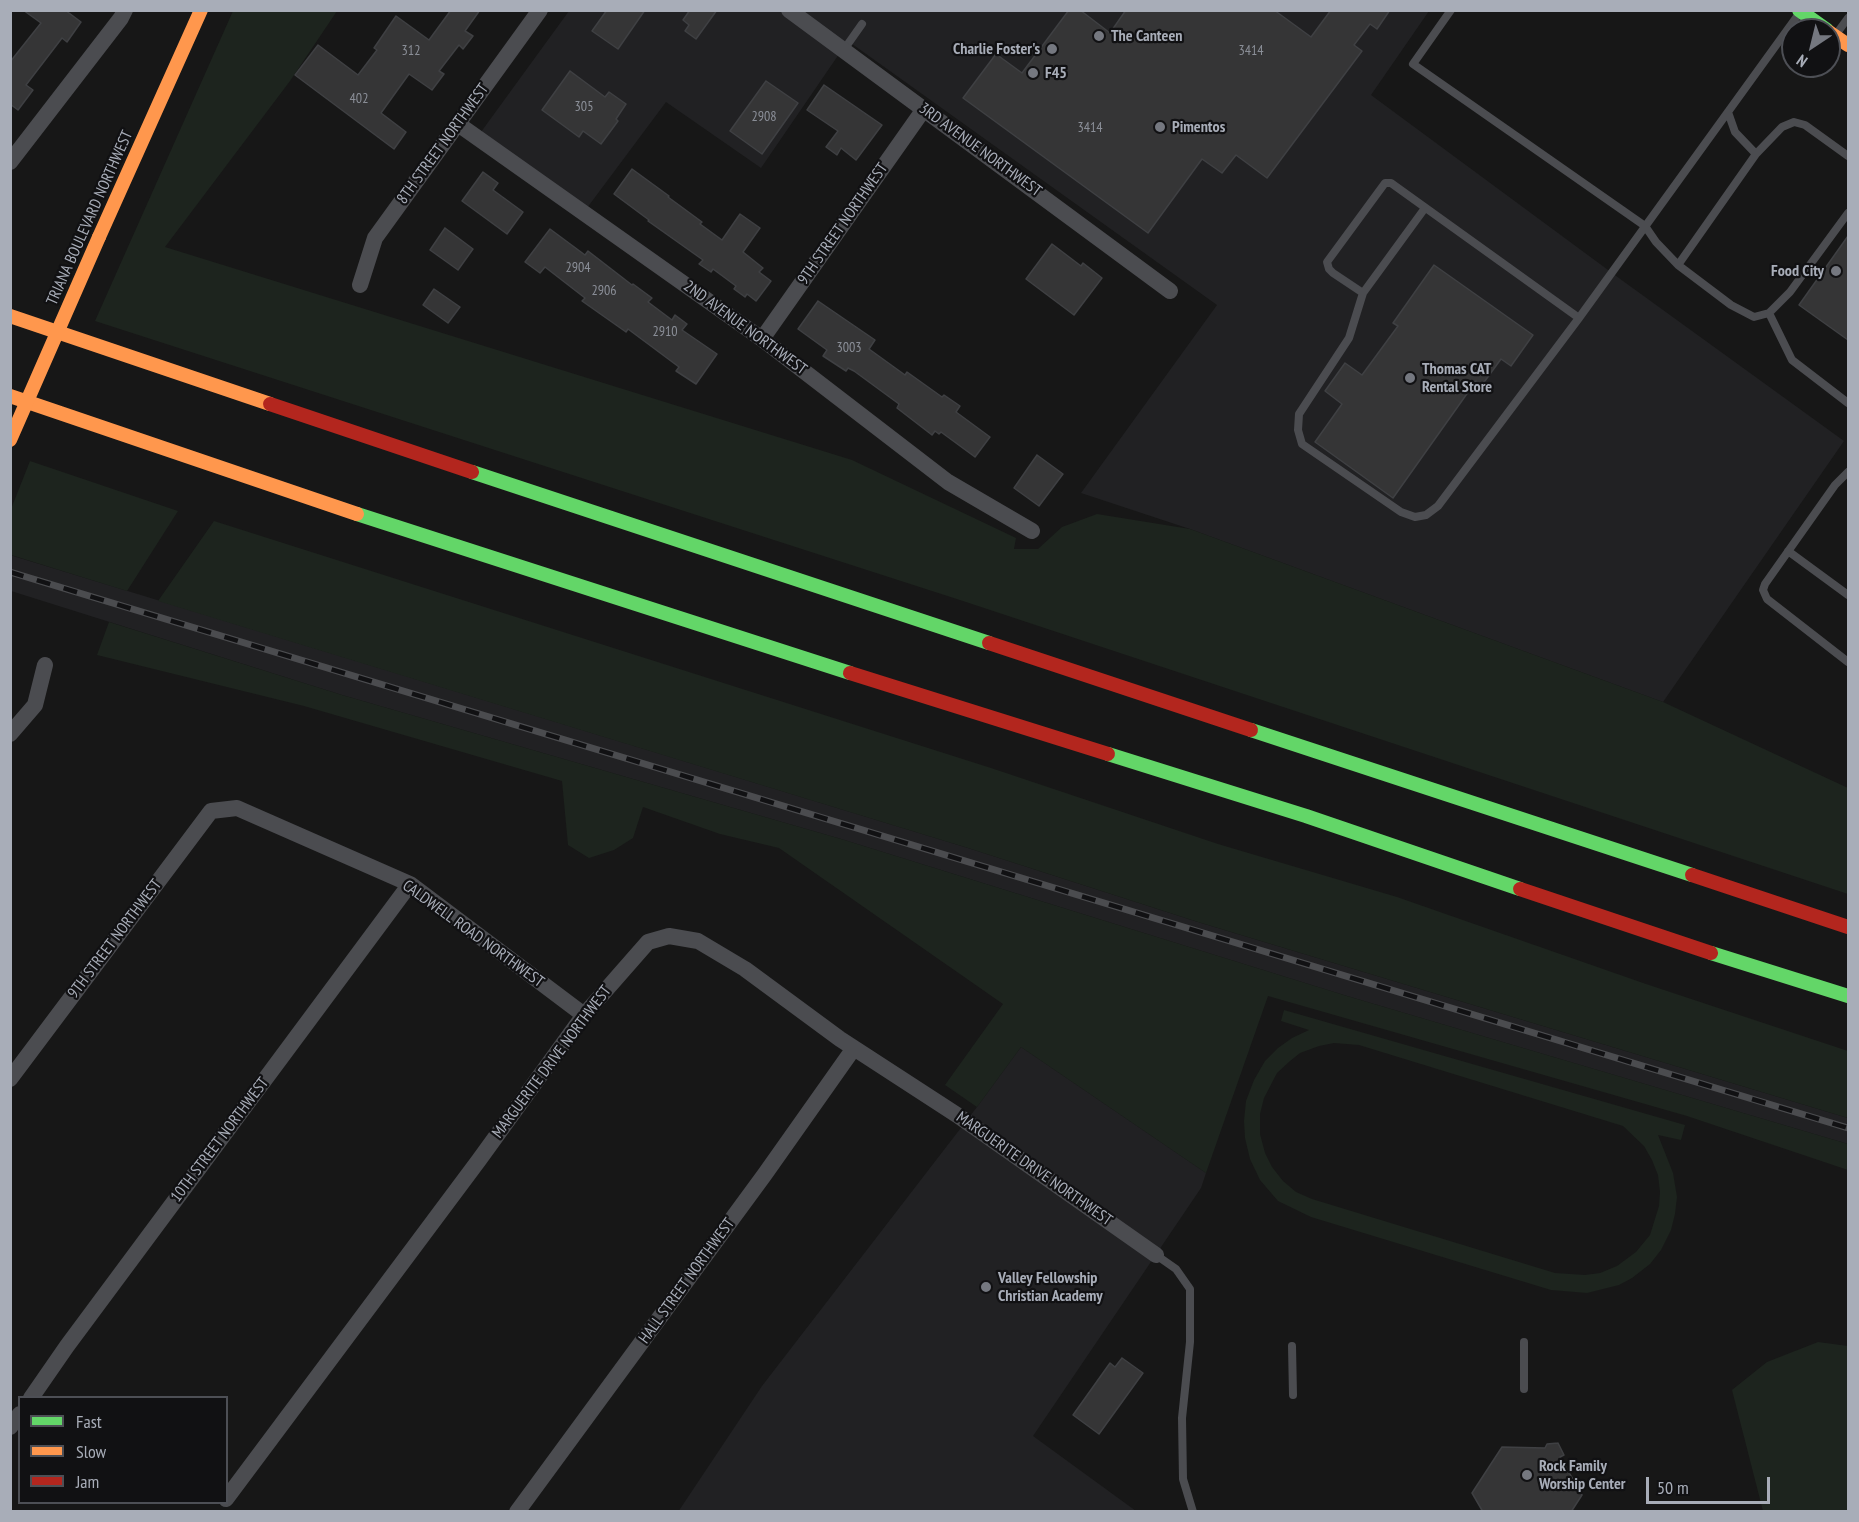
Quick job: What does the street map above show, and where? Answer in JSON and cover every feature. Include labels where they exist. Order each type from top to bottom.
[{"type":"main road","name":"TRIANA BOULEVARD NORTHWEST","points":[[10,440],[201,10]]},
{"type":"main road","points":[[10,316],[502,482],[1848,927]]},
{"type":"main road","points":[[10,396],[369,517],[1305,816],[1648,933],[1848,996]]},
{"type":"street","points":[[10,162],[125,10]]},
{"type":"street","name":"8TH STREET NORTHWEST","points":[[360,285],[375,238],[540,10]]},
{"type":"street","name":"3RD AVENUE NORTHWEST","points":[[793,12],[1170,291]]},
{"type":"street","name":"9TH STREET NORTHWEST","points":[[762,339],[924,109]]},
{"type":"street","name":"2ND AVENUE NORTHWEST","points":[[458,124],[762,339],[948,482],[1032,531]]},
{"type":"street","points":[[10,734],[35,705],[45,665]]},
{"type":"street","name":"CALDWELL ROAD NORTHWEST","points":[[225,809],[237,808],[410,884],[584,1015]]},
{"type":"street","name":"9TH STREET NORTHWEST","points":[[10,1079],[211,811],[225,809]]},
{"type":"street","name":"10TH STREET NORTHWEST","points":[[32,1396],[67,1346],[410,884]]},
{"type":"street","name":"MARGUERITE DRIVE NORTHWEST","points":[[228,1497],[584,1015],[648,942],[669,936],[698,941],[745,969],[854,1048],[957,1114],[1156,1255]]},
{"type":"street","name":"HALL STREET NORTHWEST","points":[[517,1512],[765,1174],[854,1048]]},
{"type":"lane","points":[[1451,10],[1413,64],[1646,226],[1656,242],[1678,265],[1731,305],[1754,317],[1769,313],[1790,291],[1848,213]]},
{"type":"lane","points":[[1425,208],[1363,293],[1349,338],[1299,414],[1298,430],[1302,444],[1401,512],[1415,517],[1426,515],[1438,506],[1579,318],[1800,11]]},
{"type":"lane","points":[[843,51],[861,24]]},
{"type":"lane","points":[[1728,112],[1735,132],[1756,154]]},
{"type":"lane","points":[[1678,265],[1756,154],[1782,127],[1794,122],[1805,125],[1848,156]]},
{"type":"lane","points":[[1363,293],[1333,273],[1329,269],[1328,262],[1381,186],[1390,183],[1579,318]]},
{"type":"lane","points":[[1769,313],[1792,360],[1848,403]]},
{"type":"lane","points":[[1848,472],[1835,485],[1763,590],[1767,599],[1848,662]]},
{"type":"lane","points":[[1788,551],[1848,595]]},
{"type":"lane","points":[[1156,1255],[1176,1269],[1190,1289],[1190,1342],[1182,1429],[1184,1479],[1193,1512]]},
{"type":"lane","points":[[1524,1342],[1524,1389]]},
{"type":"lane","points":[[1292,1346],[1293,1395]]},
{"type":"shaded area","points":[[233,11],[337,11],[290,81],[165,247],[852,460],[1016,538],[1014,549],[1038,549],[1062,527],[1097,514],[1190,529],[1663,702],[1848,788],[1848,894],[963,601],[95,321]]},
{"type":"shaded area","points":[[569,11],[1429,11],[1371,95],[1844,441],[1663,702],[1190,529],[1081,493],[1217,305],[848,41],[761,168],[666,102],[587,208],[481,132]]},
{"type":"shaded area","points":[[30,461],[178,511],[127,591],[11,555],[11,509]]},
{"type":"shaded area","points":[[214,521],[991,768],[1218,844],[1397,897],[1646,984],[1848,1051],[1848,1118],[1198,922],[968,848],[158,601]]},
{"type":"shaded area","points":[[10,555],[968,848],[1198,922],[1848,1118],[1848,1144],[1347,996],[841,839],[342,695],[11,591]]},
{"type":"shaded area","points":[[109,622],[342,695],[841,839],[1347,996],[1848,1144],[1848,1170],[1687,1116],[1268,996],[1206,1173],[1021,1047],[977,1107],[945,1085],[1003,1004],[779,848],[720,834],[643,807],[633,838],[614,850],[589,858],[568,845],[562,781],[304,706],[97,655]]},
{"type":"shaded area","points":[[1284,1010],[1685,1125],[1681,1140],[1658,1135],[1673,1173],[1677,1197],[1671,1230],[1661,1250],[1650,1264],[1619,1285],[1587,1293],[1551,1290],[1311,1217],[1278,1201],[1260,1180],[1250,1159],[1244,1121],[1246,1101],[1265,1061],[1292,1038],[1309,1030],[1281,1021]],"holes":[[[1334,1043],[1359,1045],[1623,1126],[1644,1146],[1658,1175],[1659,1206],[1650,1235],[1636,1252],[1617,1266],[1600,1273],[1585,1275],[1555,1273],[1312,1199],[1296,1192],[1283,1181],[1265,1153],[1260,1134],[1260,1114],[1264,1098],[1277,1073],[1300,1053]]]},
{"type":"shaded area","name":"Valley Fellowship Christian Academy","points":[[1021,1047],[1206,1173],[1201,1188],[1033,1436],[1136,1511],[678,1512],[762,1386]]},
{"type":"shaded area","points":[[1818,1342],[1848,1346],[1848,1511],[1763,1511],[1732,1390],[1767,1362]]},
{"type":"building","points":[[23,10],[65,10],[81,22],[67,42],[62,38],[26,85],[33,90],[18,110],[10,104],[10,62],[41,23]]},
{"type":"building","points":[[451,10],[480,10],[465,31],[473,36],[463,49],[459,45],[439,71],[444,74],[432,90],[409,74],[381,113],[406,132],[394,149],[295,75],[318,45],[358,75],[377,50],[374,48],[396,16],[429,40]]},
{"type":"building","points":[[607,10],[645,10],[618,49],[592,31]]},
{"type":"building","points":[[690,10],[717,10],[696,39],[685,31],[689,25],[683,20]]},
{"type":"building","points":[[1069,10],[1080,10],[1110,33],[1126,10],[1274,10],[1311,37],[1331,10],[1390,10],[1377,29],[1370,24],[1354,45],[1362,51],[1267,178],[1236,155],[1222,173],[1202,159],[1148,233],[963,98],[996,54],[1022,73]]},
{"type":"building","points":[[570,71],[605,97],[609,92],[626,104],[616,119],[618,121],[601,144],[583,131],[579,137],[542,110]]},
{"type":"building","points":[[766,81],[798,103],[762,154],[730,131]]},
{"type":"building","points":[[824,85],[882,125],[856,160],[841,148],[837,155],[826,147],[838,131],[807,110]]},
{"type":"building","points":[[632,169],[722,240],[740,214],[760,228],[743,252],[763,268],[759,272],[771,281],[756,301],[747,294],[745,297],[734,289],[736,286],[713,269],[711,272],[699,264],[703,260],[614,194]]},
{"type":"building","points":[[483,172],[498,183],[493,190],[523,212],[507,234],[462,201]]},
{"type":"building","points":[[445,228],[473,249],[458,270],[430,250]]},
{"type":"building","points":[[550,229],[585,255],[588,251],[652,298],[648,302],[672,320],[675,315],[687,324],[682,330],[717,354],[696,384],[676,371],[679,367],[628,329],[626,332],[582,301],[585,298],[545,267],[540,273],[525,262]]},
{"type":"building","name":"Food City","points":[[1848,236],[1848,340],[1799,305]]},
{"type":"building","points":[[1052,244],[1081,266],[1083,263],[1102,278],[1074,315],[1026,279]]},
{"type":"building","name":"Thomas CAT Rental Store","points":[[1434,265],[1533,335],[1511,366],[1501,359],[1482,385],[1476,381],[1393,498],[1315,442],[1342,404],[1325,391],[1345,363],[1362,375],[1398,326],[1393,323]]},
{"type":"building","points":[[434,289],[460,307],[448,323],[423,305]]},
{"type":"building","points":[[818,301],[875,340],[869,349],[905,375],[907,372],[942,397],[944,395],[960,406],[956,412],[990,437],[975,457],[941,432],[939,434],[935,431],[932,435],[897,408],[899,404],[854,371],[848,368],[846,371],[823,356],[827,350],[798,329]]},
{"type":"building","points":[[1037,455],[1063,474],[1039,506],[1014,488]]},
{"type":"building","points":[[1122,1358],[1143,1373],[1099,1434],[1073,1415],[1110,1363],[1115,1367]]},
{"type":"building","name":"Rock Family Worship Center","points":[[1558,1443],[1564,1455],[1560,1457],[1582,1495],[1571,1512],[1483,1512],[1472,1493],[1502,1447],[1545,1448],[1547,1444]]},
{"type":"railway","points":[[10,572],[1848,1128]]},
{"type":"traffic: fast","points":[[1799,10],[1810,18]]},
{"type":"traffic: fast","points":[[472,472],[989,643]]},
{"type":"traffic: fast","points":[[357,514],[850,673]]},
{"type":"traffic: fast","points":[[1251,730],[1692,875]]},
{"type":"traffic: fast","points":[[1108,754],[1306,816],[1520,889]]},
{"type":"traffic: fast","points":[[1711,953],[1848,996]]},
{"type":"traffic: slow","points":[[99,237],[201,10]]},
{"type":"traffic: slow","points":[[1841,40],[1848,45]]},
{"type":"traffic: slow","points":[[10,440],[99,237]]},
{"type":"traffic: slow","points":[[10,316],[270,404]]},
{"type":"traffic: slow","points":[[10,396],[357,514]]},
{"type":"traffic: jam","points":[[270,404],[472,472]]},
{"type":"traffic: jam","points":[[989,643],[1251,730]]},
{"type":"traffic: jam","points":[[850,673],[1108,754]]},
{"type":"traffic: jam","points":[[1692,875],[1848,927]]},
{"type":"traffic: jam","points":[[1520,889],[1711,953]]},
{"type":"place","name":"The Canteen","points":[[1099,36]]},
{"type":"place","name":"Charlie Foster's","points":[[1052,49]]},
{"type":"place","name":"F45","points":[[1033,73]]},
{"type":"place","name":"Pimentos","points":[[1160,127]]},
{"type":"place","name":"Food City","points":[[1836,271]]},
{"type":"place","name":"Thomas CAT Rental Store","points":[[1410,378]]},
{"type":"place","name":"Valley Fellowship Christian Academy","points":[[986,1287]]},
{"type":"place","name":"Rock Family Worship Center","points":[[1527,1475]]}]
